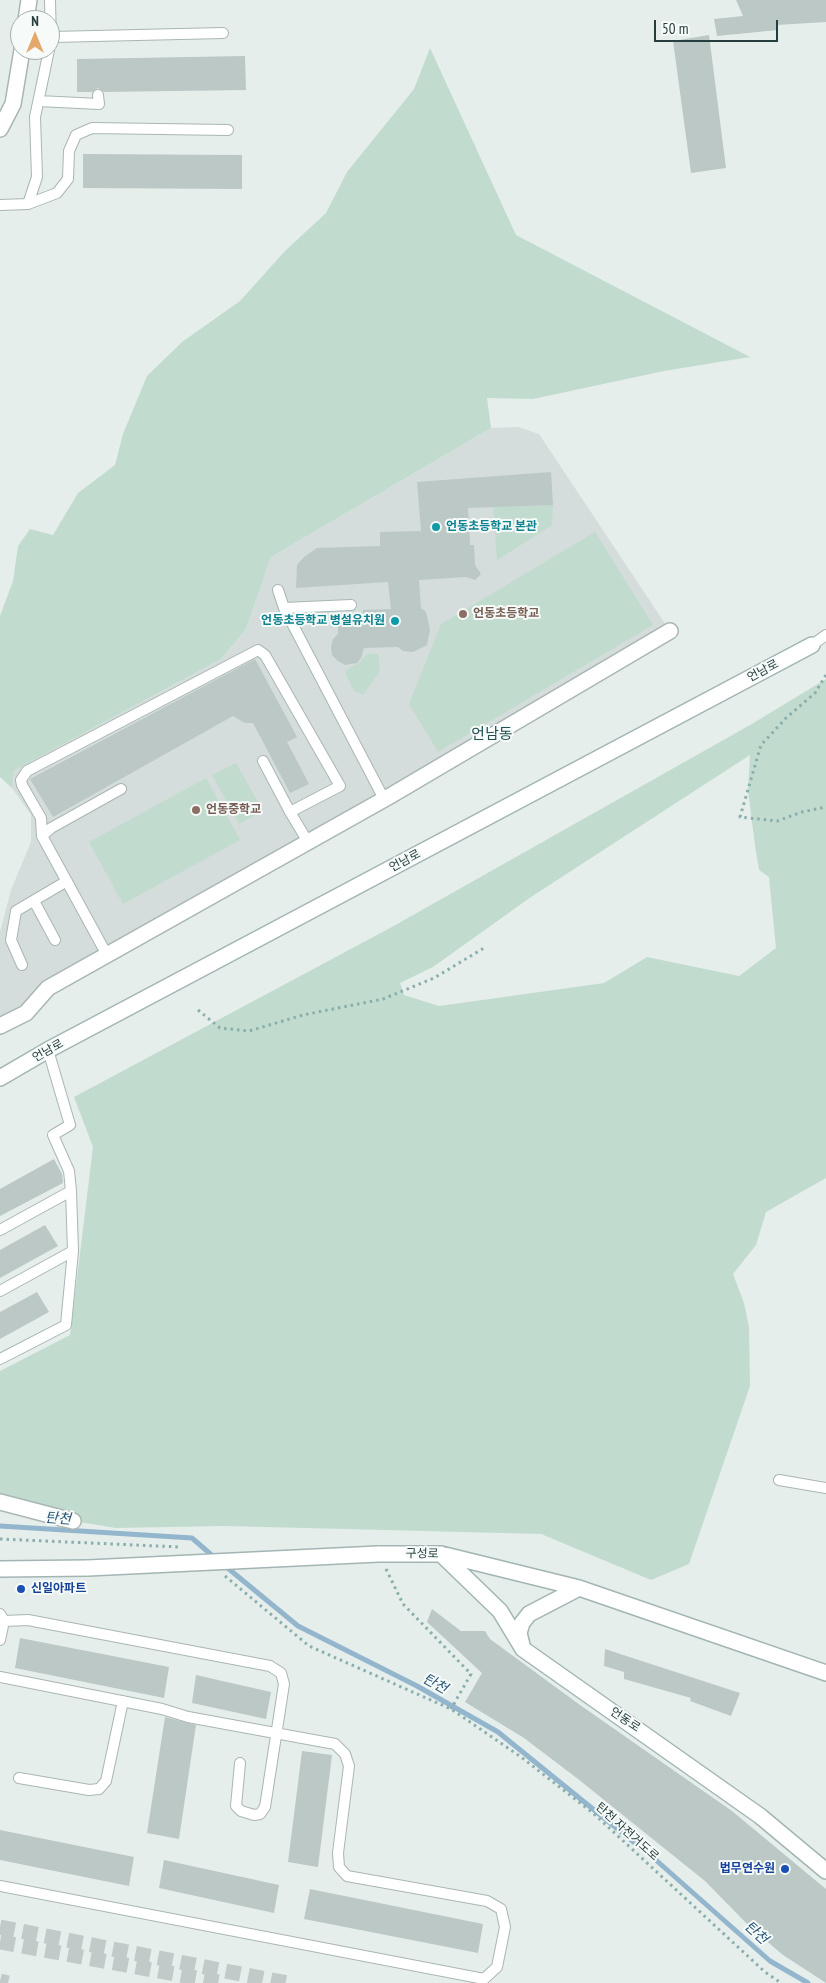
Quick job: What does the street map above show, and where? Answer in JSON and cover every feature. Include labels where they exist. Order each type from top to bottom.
[{"type":"main road","points":[[0,129],[13,104],[20,60]]},
{"type":"main road","points":[[0,1026],[26,1013],[48,988],[384,799],[670,630]]},
{"type":"main road","name":"언남로","points":[[0,1078],[48,1050],[819,643]]},
{"type":"main road","points":[[0,1502],[73,1521]]},
{"type":"main road","name":"구성로","points":[[0,1570],[88,1568],[378,1554],[441,1554],[579,1588],[826,1673]]},
{"type":"main road","name":"언동로","points":[[441,1554],[500,1611],[523,1649],[760,1816],[826,1871]]},
{"type":"main road","points":[[523,1649],[519,1633],[522,1623],[529,1614],[579,1588]]},
{"type":"lane","points":[[60,43],[223,33]]},
{"type":"lane","points":[[28,204],[37,177],[35,117],[47,60]]},
{"type":"lane","points":[[39,101],[99,104],[98,96]]},
{"type":"lane","points":[[0,205],[28,204],[56,193],[68,179],[69,152],[76,136],[92,128],[228,130]]},
{"type":"lane","points":[[278,590],[284,608],[384,799]]},
{"type":"lane","points":[[284,608],[351,605]]},
{"type":"lane","points":[[819,643],[826,635]]},
{"type":"lane","points":[[106,955],[42,836],[41,818],[22,785],[23,775],[258,650],[265,654],[340,786],[290,812]]},
{"type":"lane","points":[[263,761],[308,842]]},
{"type":"lane","points":[[42,836],[51,828],[121,789]]},
{"type":"lane","points":[[22,966],[11,940],[16,911],[67,881]]},
{"type":"lane","points":[[34,901],[54,940]]},
{"type":"lane","points":[[0,1359],[66,1325],[73,1251],[71,1191],[69,1171],[53,1135],[70,1124],[48,1050]]},
{"type":"lane","points":[[0,1230],[71,1191]]},
{"type":"lane","points":[[0,1291],[73,1251]]},
{"type":"lane","points":[[779,1480],[826,1488]]},
{"type":"lane","points":[[0,1640],[2,1617],[28,1620],[270,1666],[281,1673],[284,1684],[278,1733],[265,1807],[260,1814],[254,1815],[241,1811],[236,1806],[240,1764]]},
{"type":"lane","points":[[0,1677],[188,1717],[335,1744],[346,1754],[350,1766],[338,1853],[339,1867],[347,1876],[487,1901],[501,1909],[505,1927],[497,1967],[484,1979],[0,1886]]},
{"type":"lane","points":[[19,1778],[89,1790],[99,1789],[106,1781],[124,1702]]},
{"type":"path","points":[[826,675],[815,693],[786,718],[762,745],[740,817],[777,821],[802,812],[826,807]]},
{"type":"path","points":[[198,1010],[220,1028],[249,1031],[303,1015],[383,998],[434,978],[484,948]]},
{"type":"path","points":[[0,1539],[174,1545],[187,1549]]},
{"type":"path","points":[[378,1554],[403,1604],[471,1674],[451,1709]]},
{"type":"path","name":"탄천 자전거도로","points":[[217,1570],[309,1646],[451,1709],[521,1757],[594,1813],[758,1966],[781,1983]]},
{"type":"shaded area","points":[[518,427],[539,434],[670,631],[48,988],[0,1026],[0,932],[11,890],[31,842],[31,815],[12,788],[12,771],[221,659],[246,629],[271,557],[491,428]]},
{"type":"green space","points":[[430,48],[516,235],[750,357],[664,371],[533,399],[487,398],[491,428],[271,557],[246,629],[221,659],[13,771],[12,788],[0,777],[0,616],[13,581],[18,546],[30,529],[53,535],[78,493],[115,465],[123,434],[147,376],[182,342],[240,301],[285,251],[326,213],[347,172],[414,89]]},
{"type":"green space","points":[[553,505],[552,525],[497,560],[493,507]]},
{"type":"green space","points":[[595,532],[653,625],[438,752],[409,704],[441,624]]},
{"type":"green space","points":[[367,654],[378,654],[380,671],[363,695],[354,691],[345,673],[349,668],[359,663]]},
{"type":"green space","points":[[826,679],[826,1178],[766,1212],[756,1245],[733,1274],[744,1303],[749,1327],[750,1386],[689,1564],[651,1580],[541,1534],[225,1526],[116,1528],[73,1521],[0,1502],[0,1371],[70,1335],[93,1147],[74,1097],[390,928],[750,725]],"holes":[[[750,755],[748,790],[759,870],[769,877],[776,948],[739,976],[647,957],[604,983],[439,1006],[404,995],[400,983],[433,967],[531,897]]]},
{"type":"green space","points":[[236,763],[263,811],[239,824],[212,775]]},
{"type":"green space","points":[[206,778],[240,840],[123,904],[89,842]]},
{"type":"building","points":[[736,0],[826,0],[826,22],[777,25],[778,30],[717,36],[714,19],[743,16]]},
{"type":"building","points":[[709,35],[726,168],[691,173],[673,41]]},
{"type":"building","points":[[245,56],[246,90],[104,92],[98,88],[92,92],[77,92],[77,59]]},
{"type":"building","points":[[83,154],[242,155],[242,189],[83,188]]},
{"type":"building","name":"언동초등학교 본관","points":[[551,472],[553,505],[468,508],[470,545],[474,545],[475,565],[481,574],[475,580],[466,577],[419,580],[421,608],[426,612],[430,630],[427,645],[413,652],[403,651],[398,647],[364,648],[361,658],[357,663],[345,665],[332,655],[331,647],[333,639],[338,634],[338,623],[363,623],[363,610],[391,609],[388,582],[296,588],[297,565],[304,557],[317,548],[380,546],[380,532],[421,531],[417,482]]},
{"type":"building","points":[[255,659],[297,737],[287,742],[309,784],[290,793],[253,723],[245,723],[233,716],[53,817],[30,779]]},
{"type":"building","points":[[54,1159],[62,1174],[63,1183],[0,1216],[0,1189]]},
{"type":"building","points":[[45,1225],[58,1246],[0,1278],[0,1250]]},
{"type":"building","points":[[37,1292],[49,1312],[0,1339],[0,1312]]},
{"type":"building","points":[[432,1609],[461,1631],[485,1631],[490,1639],[580,1705],[732,1811],[826,1889],[826,1983],[783,1955],[750,1927],[705,1881],[578,1779],[524,1738],[465,1702],[482,1673],[427,1622]]},
{"type":"building","points":[[20,1638],[169,1667],[164,1698],[15,1668]]},
{"type":"building","points":[[605,1649],[740,1693],[731,1716],[690,1701],[691,1698],[624,1679],[624,1672],[604,1666]]},
{"type":"building","points":[[196,1675],[271,1692],[266,1719],[192,1703]]},
{"type":"building","points":[[165,1717],[196,1725],[179,1839],[147,1833]]},
{"type":"building","points":[[302,1751],[332,1755],[318,1867],[288,1862]]},
{"type":"building","points":[[0,1830],[134,1857],[129,1886],[0,1860]]},
{"type":"building","points":[[164,1860],[279,1885],[274,1913],[159,1888]]},
{"type":"building","points":[[310,1889],[483,1924],[478,1953],[304,1919]]},
{"type":"waterway","name":"탄천","points":[[0,1526],[192,1538],[215,1558]]},
{"type":"waterway","name":"탄천","points":[[224,1565],[298,1626],[417,1686],[498,1732],[657,1861],[770,1961],[808,1983]]},
{"type":"tunnel","points":[[0,1927],[287,1983]]},
{"type":"tunnel","points":[[0,1942],[224,1983]]},
{"type":"tunnel","points":[[0,1981],[8,1983]]},
{"type":"place","name":"언동초등학교 본관","points":[[436,527]]},
{"type":"place","name":"언동초등학교","points":[[463,614]]},
{"type":"place","name":"언동초등학교 병설유치원","points":[[395,621]]},
{"type":"place","name":"언동중학교","points":[[196,810]]},
{"type":"place","name":"신일아파트","points":[[21,1589]]},
{"type":"place","name":"법무연수원","points":[[785,1869]]},
{"type":"district","name":"언남동","points":[[492,735]]}]
